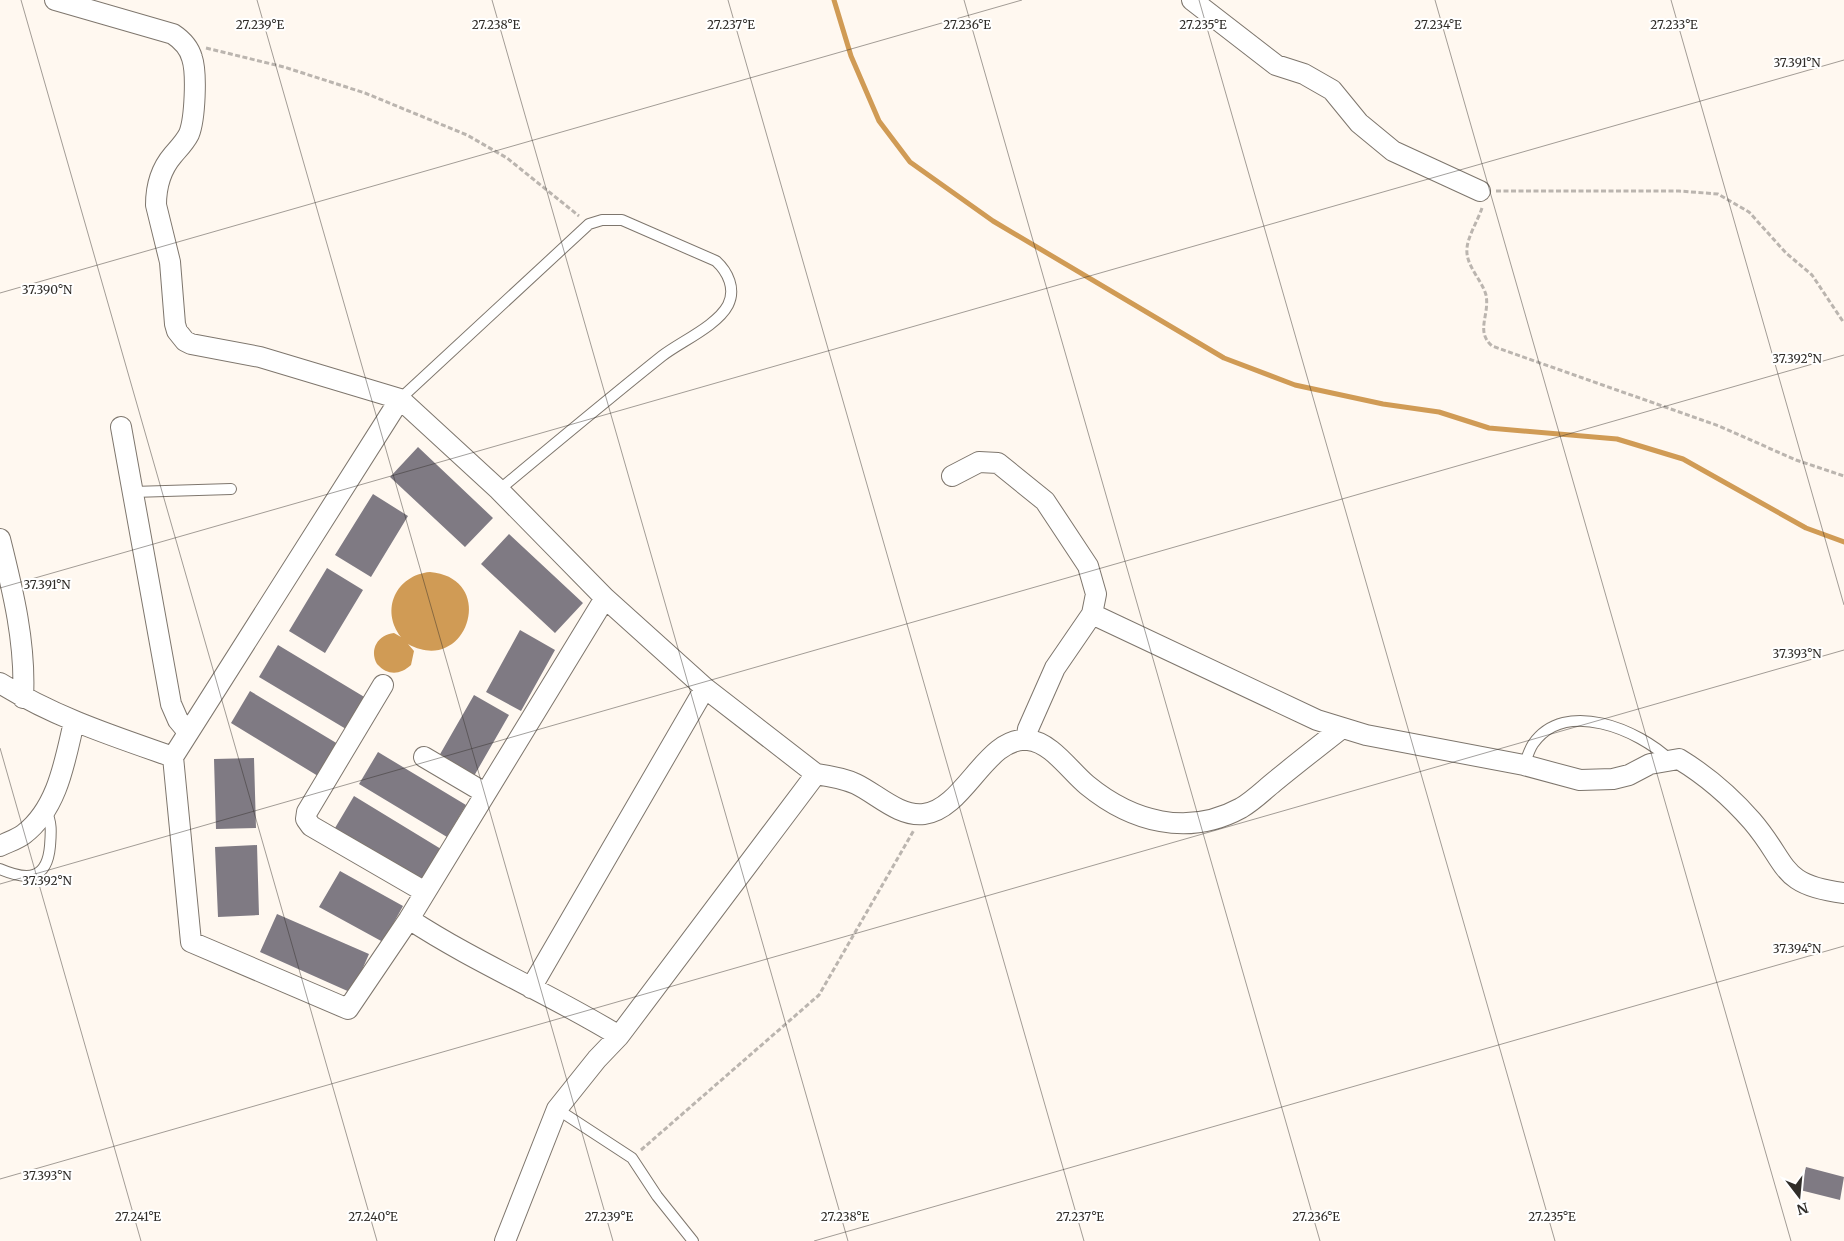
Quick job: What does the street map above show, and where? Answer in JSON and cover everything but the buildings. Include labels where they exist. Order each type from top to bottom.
[{"type":"street","points":[[55,0],[173,34],[189,50],[194,66],[192,121],[185,142],[172,156],[161,175],[156,205],[170,262],[175,324],[180,337],[191,344],[260,357],[400,398],[499,490],[606,598],[704,688],[816,774],[844,780],[903,811],[923,814],[944,806],[1005,745],[1026,740],[1046,747],[1088,786],[1119,806],[1150,819],[1177,824],[1217,818],[1243,807],[1342,728]]},
{"type":"street","points":[[1192,0],[1276,65],[1304,74],[1332,90],[1359,123],[1394,151],[1414,162],[1480,191]]},
{"type":"street","points":[[400,398],[172,757],[191,942],[348,1009],[409,919],[485,792],[606,598]]},
{"type":"street","points":[[121,427],[172,704],[178,720],[188,732]]},
{"type":"street","points":[[952,476],[973,464],[991,461],[998,463],[1045,501],[1088,566],[1096,594],[1092,614],[1055,668],[1028,729],[1026,740]]},
{"type":"street","points":[[0,540],[18,616],[24,674],[23,698]]},
{"type":"street","points":[[1092,614],[1317,720],[1389,740],[1524,765],[1564,777],[1596,780],[1629,775],[1650,764],[1680,759],[1707,776],[1752,820],[1793,877],[1818,890],[1844,893]]},
{"type":"street","points":[[0,683],[23,698],[74,722],[172,757]]},
{"type":"street","points":[[384,685],[326,777],[307,812],[306,819],[311,826],[425,892]]},
{"type":"street","points":[[531,988],[704,688]]},
{"type":"street","points":[[0,846],[24,834],[46,811],[63,769],[74,722]]},
{"type":"street","points":[[424,757],[485,792]]},
{"type":"street","points":[[505,1241],[557,1109],[597,1059],[619,1036],[816,774]]},
{"type":"street","points":[[409,919],[448,945],[588,1017],[619,1036]]},
{"type":"lane","points":[[400,398],[589,224],[602,220],[622,220],[716,261],[727,273],[731,289],[727,306],[719,317],[663,355],[499,490]]},
{"type":"lane","points":[[132,492],[231,489]]},
{"type":"lane","points":[[1524,765],[1533,745],[1548,731],[1563,725],[1582,722],[1604,723],[1628,731],[1652,745],[1670,760]]},
{"type":"lane","points":[[0,869],[13,875],[28,876],[45,867],[48,862],[51,838],[50,819],[46,811]]},
{"type":"lane","points":[[557,1109],[632,1158],[657,1196],[693,1241]]},
{"type":"path","points":[[189,50],[203,47],[284,67],[365,93],[446,126],[507,158],[589,224]]},
{"type":"path","points":[[1844,323],[1812,275],[1786,253],[1750,212],[1718,194],[1679,191],[1480,191],[1482,209],[1467,248],[1470,263],[1486,297],[1482,330],[1487,342],[1492,346],[1719,426],[1796,460],[1844,476]]},
{"type":"path","points":[[632,1158],[820,994],[923,814]]},
{"type":"shaded area","points":[[430,572],[451,578],[464,590],[469,606],[467,623],[459,637],[446,648],[429,651],[408,644],[414,651],[411,665],[403,671],[394,673],[385,671],[377,664],[374,653],[376,644],[388,634],[394,633],[401,637],[395,627],[392,616],[392,605],[395,596],[400,587],[408,580]]},
{"type":"waterway","points":[[834,0],[851,56],[879,121],[910,162],[993,221],[1224,358],[1295,385],[1383,404],[1439,412],[1489,428],[1617,439],[1683,459],[1806,528],[1844,542]]}]
